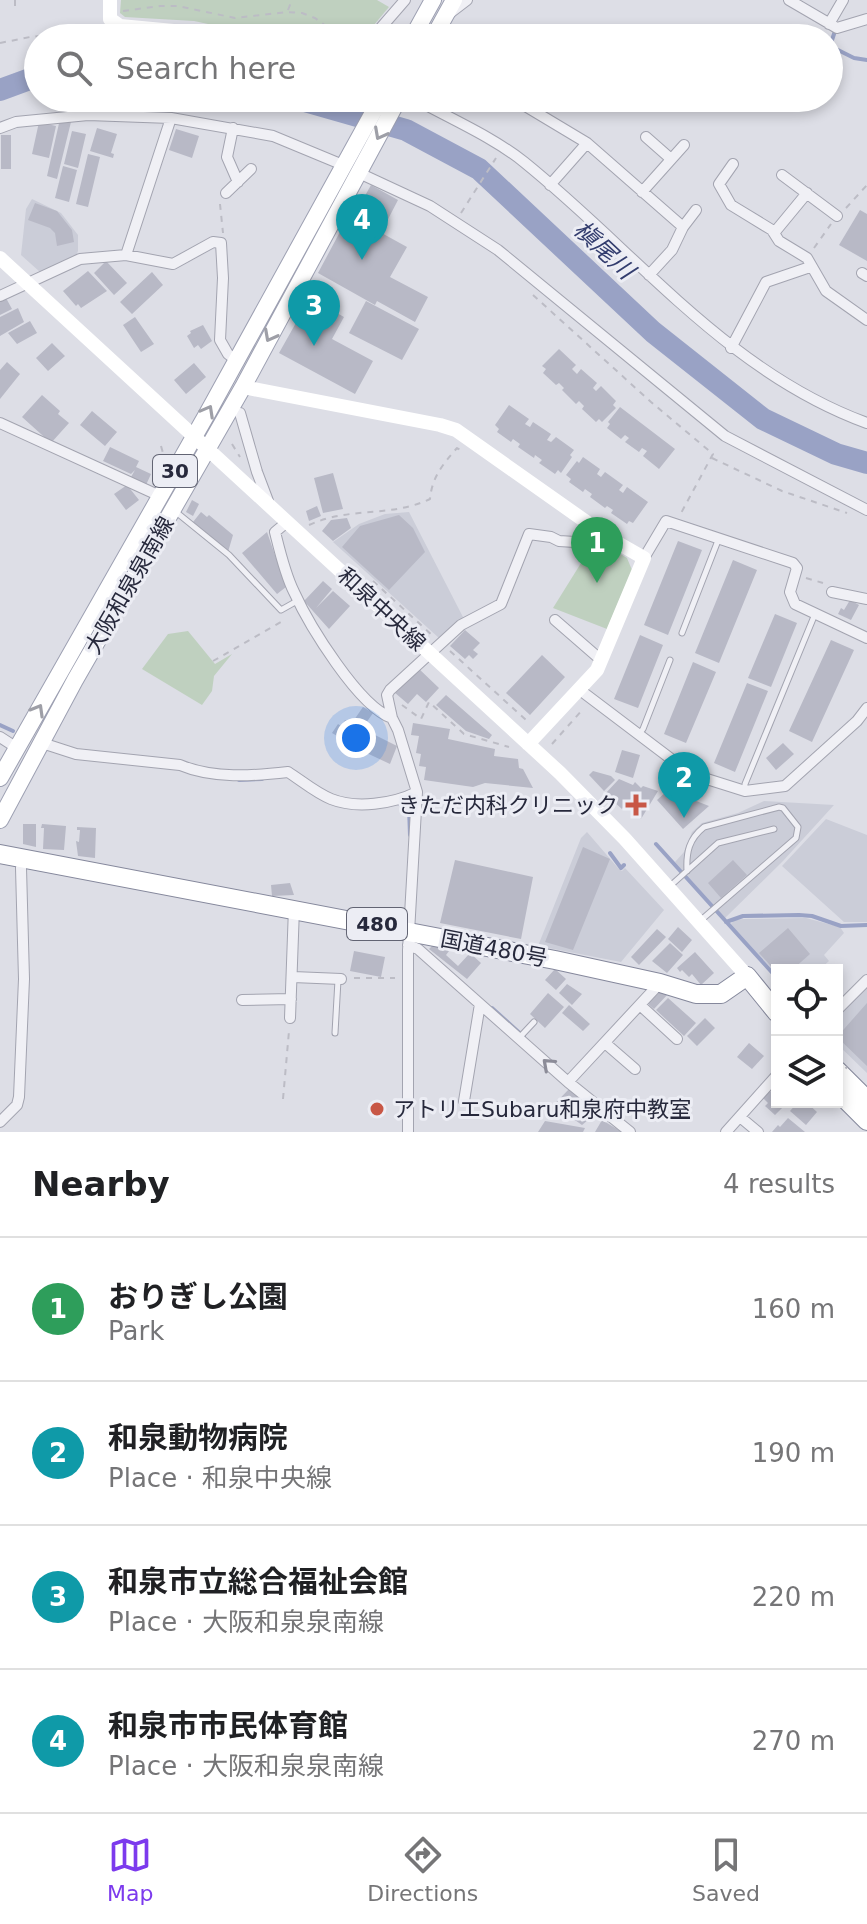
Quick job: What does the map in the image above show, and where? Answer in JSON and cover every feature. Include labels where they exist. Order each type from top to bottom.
[{"type":"highway","name":"国道480号","points":[[0,854],[294,908],[409,938],[660,983],[707,995],[721,994],[747,976]]},
{"type":"highway","points":[[747,976],[771,1006]]},
{"type":"highway","points":[[843,1069],[867,1100]]},
{"type":"highway","points":[[843,1097],[867,1121]]},
{"type":"main road","points":[[420,24],[433,0]]},
{"type":"main road","points":[[440,24],[454,0]]},
{"type":"main road","name":"大阪和泉泉南線","points":[[0,820],[243,387],[352,167],[375,112]]},
{"type":"main road","name":"大阪和泉泉南線","points":[[0,778],[236,360],[352,167],[389,112]]},
{"type":"street","points":[[384,24],[405,0]]},
{"type":"street","points":[[444,17],[467,0]]},
{"type":"street","points":[[789,0],[829,24],[843,0]]},
{"type":"street","points":[[843,26],[867,19]]},
{"type":"street","points":[[438,112],[522,160],[731,348],[786,385],[867,423]]},
{"type":"street","points":[[535,112],[587,143],[683,227]]},
{"type":"street","points":[[0,128],[16,122],[88,115],[171,118],[273,136],[352,167],[430,206],[498,250],[725,436],[867,510]]},
{"type":"street","points":[[126,255],[171,118]]},
{"type":"street","points":[[233,128],[227,157],[238,182]]},
{"type":"street","points":[[646,137],[671,159]]},
{"type":"street","points":[[550,185],[587,143]]},
{"type":"street","points":[[642,192],[684,145]]},
{"type":"street","points":[[733,164],[719,184],[731,205],[774,233],[779,241],[808,262],[826,291],[867,320]]},
{"type":"street","points":[[226,193],[251,169]]},
{"type":"street","points":[[782,175],[837,216]]},
{"type":"street","points":[[774,233],[807,193]]},
{"type":"street","points":[[649,275],[672,250],[683,227],[696,210]]},
{"type":"street","points":[[0,296],[80,259],[126,255],[173,264],[213,242],[221,243],[220,340],[228,354],[236,360]]},
{"type":"street","name":"和泉中央線","points":[[0,258],[270,507],[435,648],[625,839],[747,976]]},
{"type":"street","points":[[731,348],[766,282],[808,262]]},
{"type":"street","points":[[243,387],[456,430],[609,538],[644,558]]},
{"type":"street","points":[[240,413],[270,507]]},
{"type":"street","points":[[0,423],[160,496]]},
{"type":"street","points":[[528,744],[585,695],[644,558],[666,521],[793,563],[797,568],[790,592],[795,604],[867,638]]},
{"type":"street","points":[[287,522],[275,532],[292,590],[352,685],[381,714],[391,712]]},
{"type":"street","points":[[408,1132],[409,938],[417,792],[387,695],[461,625],[501,604],[529,534],[559,541],[591,543]]},
{"type":"street","points":[[838,597],[867,599]]},
{"type":"street","points":[[555,620],[601,660]]},
{"type":"street","points":[[585,695],[691,774],[745,791],[785,786],[857,721],[867,708]]},
{"type":"street","points":[[0,737],[17,748]]},
{"type":"street","points":[[42,743],[76,754],[248,776],[288,772],[327,798],[343,804],[395,800],[417,792]]},
{"type":"street","points":[[0,1122],[17,1105],[19,1097],[24,979],[23,858]]},
{"type":"street","points":[[290,1018],[294,908]]},
{"type":"street","points":[[409,938],[480,1004],[521,1036],[568,1082],[630,1132]]},
{"type":"street","points":[[293,977],[340,979]]},
{"type":"street","points":[[843,1004],[867,980]]},
{"type":"street","points":[[568,1082],[660,983]]},
{"type":"street","points":[[242,1000],[291,999]]},
{"type":"street","points":[[464,1101],[480,1004]]},
{"type":"street","points":[[640,1005],[677,1039]]},
{"type":"street","points":[[605,1043],[635,1069]]},
{"type":"street","points":[[726,1132],[771,1082]]},
{"type":"street","points":[[740,1117],[758,1132]]},
{"type":"lane","points":[[172,509],[229,555],[281,610],[298,600]]},
{"type":"lane","points":[[682,633],[719,538]]},
{"type":"lane","points":[[745,791],[745,784],[815,613]]},
{"type":"lane","points":[[686,622],[696,625]]},
{"type":"lane","points":[[638,735],[670,660]]},
{"type":"lane","points":[[663,679],[672,683]]},
{"type":"lane","points":[[685,873],[687,848],[696,833],[704,827],[779,807],[798,827],[796,838],[699,922]]},
{"type":"lane","points":[[668,888],[718,843],[774,829]]},
{"type":"lane","points":[[335,1033],[340,979]]},
{"type":"lane","points":[[521,1036],[534,1022]]},
{"type":"path","points":[[15,0],[15,9]]},
{"type":"path","points":[[143,8],[146,0]]},
{"type":"path","points":[[287,12],[292,0]]},
{"type":"path","points":[[114,12],[178,6],[235,18],[287,12],[302,13],[323,24]]},
{"type":"path","points":[[0,43],[24,38]]},
{"type":"path","points":[[456,223],[499,152]]},
{"type":"path","points":[[808,262],[837,216],[867,185]]},
{"type":"path","points":[[221,243],[223,234],[219,200],[226,193]]},
{"type":"path","points":[[525,287],[713,454],[676,523]]},
{"type":"path","points":[[232,444],[235,453],[257,472]]},
{"type":"path","points":[[302,517],[309,525],[358,512],[409,509],[430,499],[432,484],[457,448],[477,455],[486,453]]},
{"type":"path","points":[[711,458],[782,491],[852,515]]},
{"type":"path","points":[[795,575],[833,585],[838,597]]},
{"type":"path","points":[[366,576],[435,648],[526,720]]},
{"type":"path","points":[[213,661],[281,622],[287,607]]},
{"type":"path","points":[[552,744],[585,695]]},
{"type":"path","points":[[391,712],[401,704],[421,719],[429,702],[464,734],[509,747]]},
{"type":"path","points":[[340,979],[408,979]]},
{"type":"path","points":[[283,1099],[290,1018]]},
{"type":"shaded area","points":[[32,199],[61,213],[78,235],[75,258],[40,272],[21,255],[26,209]]},
{"type":"shaded area","points":[[409,512],[464,619],[439,638],[333,542],[359,524],[385,514]]},
{"type":"shaded area","points":[[764,801],[834,805],[725,918],[675,862],[684,852],[692,832],[702,823],[738,813]]},
{"type":"shaded area","points":[[826,819],[867,835],[867,922],[844,922],[782,866]]},
{"type":"shaded area","points":[[587,832],[618,868],[622,871],[625,868],[664,910],[621,962],[538,946],[581,838]]},
{"type":"shaded area","points":[[806,918],[840,927],[844,933],[824,955],[829,961],[826,964],[771,964],[771,968],[731,924],[734,920]]},
{"type":"shaded area","points":[[867,987],[867,1073],[843,1050],[843,1012]]},
{"type":"green space","points":[[121,0],[377,0],[389,7],[375,24],[208,24],[125,17],[120,13]]},
{"type":"green space","points":[[596,539],[627,558],[632,570],[607,629],[553,608]]},
{"type":"green space","points":[[188,631],[215,664],[232,654],[214,676],[212,691],[202,705],[142,669],[168,634]]},
{"type":"building","points":[[60,119],[71,122],[57,179],[47,176]]},
{"type":"building","points":[[39,122],[56,126],[49,158],[32,154]]},
{"type":"building","points":[[97,128],[117,134],[111,153],[114,154],[113,158],[90,151]]},
{"type":"building","points":[[176,129],[199,136],[192,158],[169,150]]},
{"type":"building","points":[[72,131],[86,134],[78,168],[64,164]]},
{"type":"building","points":[[1,135],[11,135],[11,169],[1,169]]},
{"type":"building","points":[[88,154],[100,157],[88,207],[76,204]]},
{"type":"building","points":[[63,166],[77,170],[69,202],[55,198]]},
{"type":"building","points":[[371,185],[398,200],[384,227],[356,212]]},
{"type":"building","points":[[35,203],[57,211],[72,230],[74,242],[57,246],[55,233],[50,228],[28,220]]},
{"type":"building","points":[[860,210],[867,214],[867,261],[839,245]]},
{"type":"building","points":[[349,215],[407,247],[390,277],[428,297],[415,322],[377,301],[375,305],[318,273]]},
{"type":"building","points":[[106,261],[127,283],[114,295],[94,273]]},
{"type":"building","points":[[88,271],[107,291],[81,308],[63,291]]},
{"type":"building","points":[[152,272],[163,285],[132,314],[120,302]]},
{"type":"building","points":[[6,298],[12,309],[0,315],[0,301]]},
{"type":"building","points":[[310,298],[344,317],[332,339],[373,361],[355,394],[279,353]]},
{"type":"building","points":[[366,301],[419,329],[402,360],[349,333]]},
{"type":"building","points":[[18,308],[24,322],[0,336],[0,317]]},
{"type":"building","points":[[135,317],[154,344],[141,352],[123,325]]},
{"type":"building","points":[[30,321],[37,333],[17,344],[8,333]]},
{"type":"building","points":[[203,325],[212,341],[201,349],[198,345],[194,348],[187,336],[190,331]]},
{"type":"building","points":[[52,343],[65,356],[48,371],[36,358]]},
{"type":"building","points":[[559,349],[576,365],[572,369],[577,374],[581,369],[597,383],[593,388],[596,391],[601,386],[616,401],[613,405],[616,408],[602,422],[599,419],[596,422],[582,409],[584,406],[579,401],[576,404],[559,383],[556,385],[543,373],[546,369],[542,366]]},
{"type":"building","points":[[7,362],[20,374],[0,399],[0,370]]},
{"type":"building","points":[[194,363],[206,377],[186,394],[174,380]]},
{"type":"building","points":[[42,395],[69,423],[51,443],[22,417]]},
{"type":"building","points":[[509,405],[529,419],[525,424],[530,427],[533,422],[551,434],[547,440],[551,442],[556,437],[574,450],[561,473],[558,470],[555,474],[539,463],[542,460],[518,447],[520,444],[497,432],[499,429],[495,425]]},
{"type":"building","points":[[620,407],[675,449],[659,469],[643,456],[647,451],[642,448],[639,452],[625,442],[629,438],[625,435],[621,439],[607,428]]},
{"type":"building","points":[[92,411],[117,432],[105,446],[80,425]]},
{"type":"building","points":[[110,447],[139,461],[136,467],[151,474],[146,485],[131,477],[135,470],[131,474],[103,461]]},
{"type":"building","points":[[583,457],[600,469],[597,474],[601,477],[605,472],[623,485],[619,490],[623,493],[627,487],[648,502],[633,523],[629,521],[627,524],[611,513],[613,510],[590,497],[592,494],[569,482],[571,479],[566,475]]},
{"type":"building","points":[[333,473],[343,509],[323,513],[314,478]]},
{"type":"building","points":[[127,485],[139,500],[126,510],[114,494]]},
{"type":"building","points":[[192,500],[199,504],[193,516],[186,512]]},
{"type":"building","points":[[317,506],[321,516],[309,521],[306,511]]},
{"type":"building","points":[[201,512],[233,535],[228,552],[193,522]]},
{"type":"building","points":[[399,515],[413,528],[425,552],[389,590],[342,547],[360,526]]},
{"type":"building","points":[[347,518],[351,528],[333,541],[322,531],[331,520]]},
{"type":"building","points":[[267,532],[286,587],[277,594],[242,553]]},
{"type":"building","points":[[678,541],[702,550],[668,635],[644,625]]},
{"type":"building","points":[[733,560],[757,570],[719,663],[695,653]]},
{"type":"building","points":[[323,581],[332,589],[316,608],[333,591],[350,606],[329,629],[304,601]]},
{"type":"building","points":[[850,600],[859,605],[851,620],[838,614]]},
{"type":"building","points":[[775,614],[797,623],[771,687],[748,678]]},
{"type":"building","points":[[465,630],[480,643],[473,650],[478,654],[473,659],[469,655],[465,659],[450,646]]},
{"type":"building","points":[[640,635],[663,645],[638,708],[614,699]]},
{"type":"building","points":[[831,640],[854,650],[812,742],[789,731]]},
{"type":"building","points":[[542,655],[565,677],[530,715],[506,693]]},
{"type":"building","points":[[693,662],[716,672],[686,743],[664,734]]},
{"type":"building","points":[[417,667],[439,688],[426,702],[417,694],[408,704],[394,692]]},
{"type":"building","points":[[747,683],[768,691],[735,772],[714,763]]},
{"type":"building","points":[[446,695],[492,735],[489,739],[466,731],[436,705]]},
{"type":"building","points":[[363,707],[373,713],[364,726],[354,720]]},
{"type":"building","points":[[345,720],[363,729],[353,745],[332,733]]},
{"type":"building","points":[[413,723],[450,729],[448,739],[495,749],[494,756],[518,759],[519,768],[523,769],[533,788],[485,783],[473,787],[424,780],[426,767],[419,766],[421,754],[416,753],[419,736],[411,735]]},
{"type":"building","points":[[365,730],[397,746],[390,764],[356,748]]},
{"type":"building","points":[[783,743],[794,754],[776,770],[766,758]]},
{"type":"building","points":[[622,750],[640,755],[633,778],[615,772]]},
{"type":"building","points":[[593,771],[615,780],[604,791],[589,775]]},
{"type":"building","points":[[619,779],[658,791],[641,819],[625,804],[622,809],[605,794]]},
{"type":"building","points":[[668,790],[709,806],[683,829],[657,800]]},
{"type":"building","points":[[23,824],[36,824],[36,847],[23,844]]},
{"type":"building","points":[[42,824],[66,826],[64,850],[43,849]]},
{"type":"building","points":[[77,827],[96,828],[95,858],[78,856],[76,841],[79,842],[80,830]]},
{"type":"building","points":[[583,847],[610,859],[573,950],[545,942]]},
{"type":"building","points":[[455,860],[533,877],[521,939],[440,923]]},
{"type":"building","points":[[733,860],[747,875],[721,898],[708,883]]},
{"type":"building","points":[[290,883],[294,895],[272,896],[271,885]]},
{"type":"building","points":[[678,927],[692,940],[682,952],[668,939]]},
{"type":"building","points":[[788,928],[810,954],[799,964],[771,966],[759,953]]},
{"type":"building","points":[[657,929],[666,937],[639,965],[631,957]]},
{"type":"building","points":[[670,943],[683,955],[667,973],[652,961]]},
{"type":"building","points":[[432,946],[449,951],[446,955],[458,966],[470,953],[481,963],[467,979],[429,949]]},
{"type":"building","points":[[354,951],[385,957],[381,977],[350,971]]},
{"type":"building","points":[[695,952],[714,973],[701,985],[692,974],[689,977],[677,968]]},
{"type":"building","points":[[555,969],[566,979],[556,990],[545,980]]},
{"type":"building","points":[[567,984],[582,994],[572,1005],[559,993]]},
{"type":"building","points":[[658,990],[668,994],[654,1009],[647,1003]]},
{"type":"building","points":[[548,993],[564,1007],[545,1028],[530,1014]]},
{"type":"building","points":[[668,998],[696,1023],[684,1036],[656,1010]]},
{"type":"building","points":[[867,1003],[867,1066],[843,1043],[843,1030]]},
{"type":"building","points":[[569,1005],[590,1024],[583,1031],[562,1013]]},
{"type":"building","points":[[705,1018],[715,1028],[697,1046],[687,1036]]},
{"type":"building","points":[[749,1043],[764,1056],[752,1069],[737,1057]]},
{"type":"building","points":[[569,1089],[579,1096],[560,1118],[545,1114]]},
{"type":"building","points":[[770,1091],[771,1108],[782,1108],[775,1115],[765,1106],[768,1103],[763,1098]]},
{"type":"building","points":[[587,1106],[594,1115],[582,1125],[572,1118]]},
{"type":"building","points":[[793,1108],[813,1108],[817,1112],[806,1125],[790,1111]]},
{"type":"building","points":[[788,1118],[805,1132],[772,1132]]},
{"type":"building","points":[[602,1120],[622,1132],[595,1132]]},
{"type":"building","points":[[545,1121],[585,1128],[583,1132],[538,1132]]},
{"type":"waterway","points":[[843,52],[867,60]]},
{"type":"waterway","name":"槇尾川","points":[[0,90],[24,81]]},
{"type":"waterway","name":"槇尾川","points":[[343,112],[406,130],[479,169],[653,332],[763,419],[836,454],[867,463]]},
{"type":"waterway","points":[[0,725],[13,731]]},
{"type":"waterway","points":[[239,780],[262,779]]},
{"type":"waterway","points":[[403,805],[411,801]]},
{"type":"waterway","points":[[398,803],[409,807],[410,835]]},
{"type":"waterway","points":[[656,844],[771,971]]},
{"type":"waterway","points":[[610,853],[621,868],[624,865]]},
{"type":"waterway","points":[[726,922],[743,916],[799,915],[841,926],[867,925]]},
{"type":"waterway","points":[[492,1008],[524,1037]]},
{"type":"place","name":"和泉市市民体育館","points":[[362,260]]},
{"type":"place","name":"和泉市立総合福祉会館","points":[[314,346]]},
{"type":"place","name":"おりぎし公園","points":[[597,583]]},
{"type":"place","name":"きただ内科クリニック","points":[[636,805]]},
{"type":"place","name":"和泉動物病院","points":[[684,818]]},
{"type":"place","name":"アトリエSubaru和泉府中教室","points":[[377,1109]]}]
